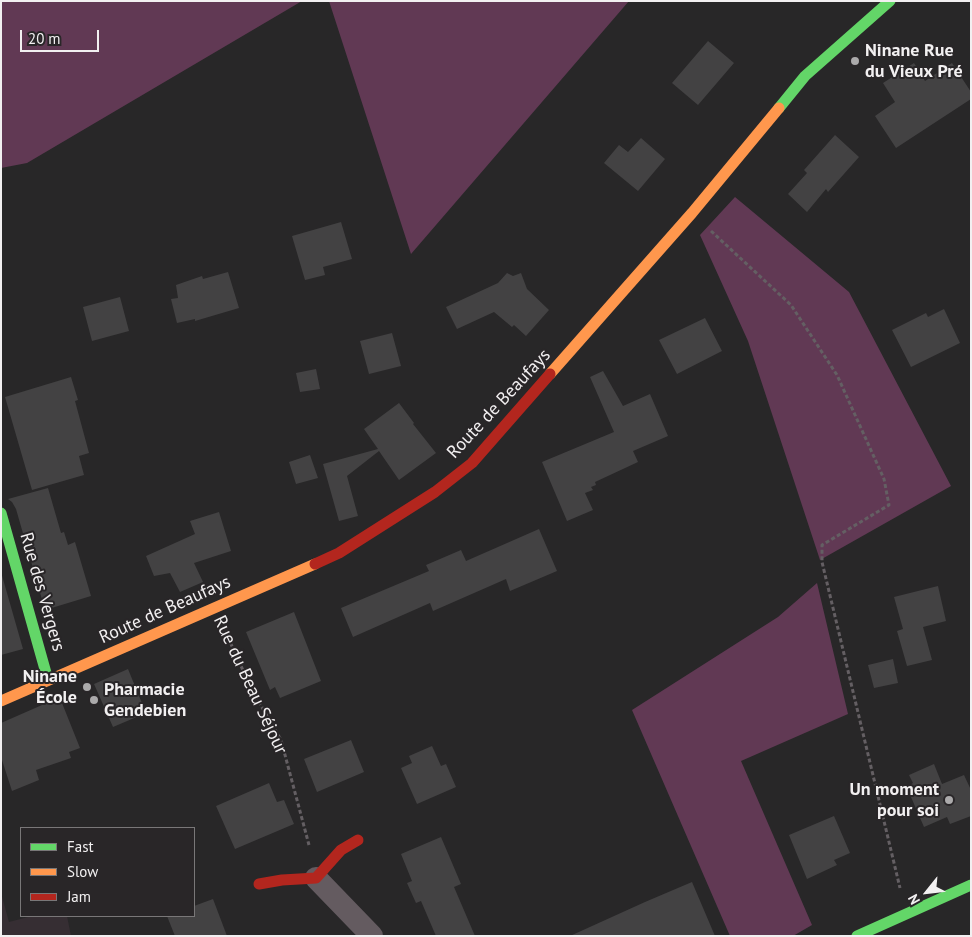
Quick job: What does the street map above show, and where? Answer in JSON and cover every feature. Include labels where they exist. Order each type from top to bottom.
[{"type":"street","name":"Route de Beaufays","points":[[1,701],[339,552],[435,492],[472,463],[692,213],[805,76],[890,1]]},
{"type":"street","name":"Rue des Vergers","points":[[1,514],[48,680]]},
{"type":"street","points":[[260,884],[282,880],[316,878],[341,850],[358,840]]},
{"type":"street","points":[[316,878],[372,936]]},
{"type":"street","points":[[857,936],[971,885]]},
{"type":"path","points":[[692,213],[791,306],[837,375],[884,479],[889,504],[822,545],[822,562],[906,914]]},
{"type":"path","name":"Rue du Beau Séjour","points":[[214,608],[252,690],[281,740],[307,835],[316,878]]},
{"type":"shaded area","points":[[1,1],[302,1],[27,163],[1,168]]},
{"type":"shaded area","points":[[329,1],[629,1],[411,254]]},
{"type":"shaded area","points":[[735,197],[849,292],[951,486],[820,560],[748,341],[700,235]]},
{"type":"shaded area","points":[[817,583],[848,714],[741,761],[812,925],[793,936],[730,936],[632,710],[778,617]]},
{"type":"shaded area","points":[[1,893],[9,922],[28,917],[67,917],[71,936],[1,936]]},
{"type":"building","points":[[708,41],[734,63],[698,105],[672,83]]},
{"type":"building","points":[[914,63],[925,81],[952,63],[971,92],[971,99],[896,148],[875,116],[895,102],[883,83]]},
{"type":"building","points":[[835,135],[859,157],[828,192],[826,189],[807,212],[788,194],[807,173],[804,170]]},
{"type":"building","points":[[641,138],[665,159],[638,191],[604,163],[619,145],[628,152]]},
{"type":"building","points":[[341,222],[352,259],[323,267],[325,275],[305,280],[292,236]]},
{"type":"building","points":[[228,272],[239,308],[195,321],[195,319],[177,323],[171,299],[178,298],[176,285],[202,276],[203,279]]},
{"type":"building","points":[[507,273],[513,276],[521,273],[527,289],[549,310],[526,336],[514,325],[512,327],[494,312],[457,329],[446,307],[498,283]]},
{"type":"building","points":[[120,297],[129,331],[92,341],[83,307]]},
{"type":"building","points":[[944,309],[960,343],[911,367],[892,330],[926,313],[928,317]]},
{"type":"building","points":[[705,318],[722,351],[677,374],[659,340]]},
{"type":"building","points":[[392,333],[401,366],[369,374],[360,341]]},
{"type":"building","points":[[316,369],[320,389],[300,392],[296,373]]},
{"type":"building","points":[[603,371],[623,406],[650,394],[668,436],[633,451],[638,462],[595,482],[596,485],[591,487],[593,490],[585,493],[593,510],[567,521],[542,462],[614,432],[590,377]]},
{"type":"building","points":[[71,377],[78,400],[75,401],[89,453],[79,456],[84,475],[32,490],[5,397]]},
{"type":"building","points":[[399,403],[436,453],[399,480],[379,451],[347,476],[358,516],[339,521],[323,464],[378,449],[364,429]]},
{"type":"building","points":[[310,455],[318,478],[296,484],[289,462]]},
{"type":"building","points":[[48,488],[61,533],[64,532],[68,545],[75,542],[91,596],[45,610],[16,509],[8,499]]},
{"type":"building","points":[[219,512],[231,551],[194,563],[203,582],[180,592],[170,573],[154,576],[146,556],[195,534],[190,521]]},
{"type":"building","points":[[539,529],[557,571],[510,591],[506,579],[433,611],[430,603],[353,637],[341,608],[429,571],[426,565],[461,550],[466,561]]},
{"type":"building","points":[[1,572],[23,649],[1,655]]},
{"type":"building","points":[[938,586],[946,621],[923,627],[932,660],[907,666],[897,631],[903,629],[894,597]]},
{"type":"building","points":[[294,612],[321,681],[280,698],[275,687],[270,690],[246,632]]},
{"type":"building","points":[[893,659],[898,683],[874,688],[868,665]]},
{"type":"building","points":[[128,669],[146,713],[113,727],[94,684]]},
{"type":"building","points":[[60,698],[80,748],[69,752],[71,758],[36,770],[39,780],[12,791],[1,757],[1,723]]},
{"type":"building","points":[[351,740],[364,772],[317,792],[304,759]]},
{"type":"building","points":[[432,746],[441,766],[446,764],[456,787],[417,804],[401,768],[412,763],[409,756]]},
{"type":"building","points":[[934,764],[942,784],[964,775],[971,790],[971,816],[950,824],[947,817],[924,827],[911,797],[914,795],[910,785],[913,783],[909,775]]},
{"type":"building","points":[[269,783],[277,802],[284,800],[294,824],[235,849],[216,806]]},
{"type":"building","points":[[834,816],[850,853],[834,860],[837,865],[807,879],[789,835]]},
{"type":"building","points":[[441,837],[461,884],[454,887],[475,936],[436,936],[421,901],[416,903],[407,883],[412,881],[401,854]]},
{"type":"building","points":[[692,882],[715,936],[570,936],[645,902]]},
{"type":"building","points":[[213,899],[227,936],[175,936],[167,917],[195,917],[195,906]]},
{"type":"traffic: fast","points":[[779,108],[805,76],[890,1]]},
{"type":"traffic: fast","points":[[1,513],[48,680]]},
{"type":"traffic: fast","points":[[857,936],[971,885]]},
{"type":"traffic: slow","points":[[550,374],[692,213],[779,108]]},
{"type":"traffic: slow","points":[[1,701],[315,564]]},
{"type":"traffic: jam","points":[[315,564],[339,553],[435,492],[472,463],[550,374]]},
{"type":"traffic: jam","points":[[259,884],[282,880],[316,878],[341,850],[358,840]]},
{"type":"place","name":"Ninane Rue du Vieux Pré","points":[[855,61]]},
{"type":"place","name":"Ninane École","points":[[87,687]]},
{"type":"place","name":"Pharmacie Gendebien","points":[[94,700]]},
{"type":"place","name":"Un moment pour soi","points":[[949,800]]}]
